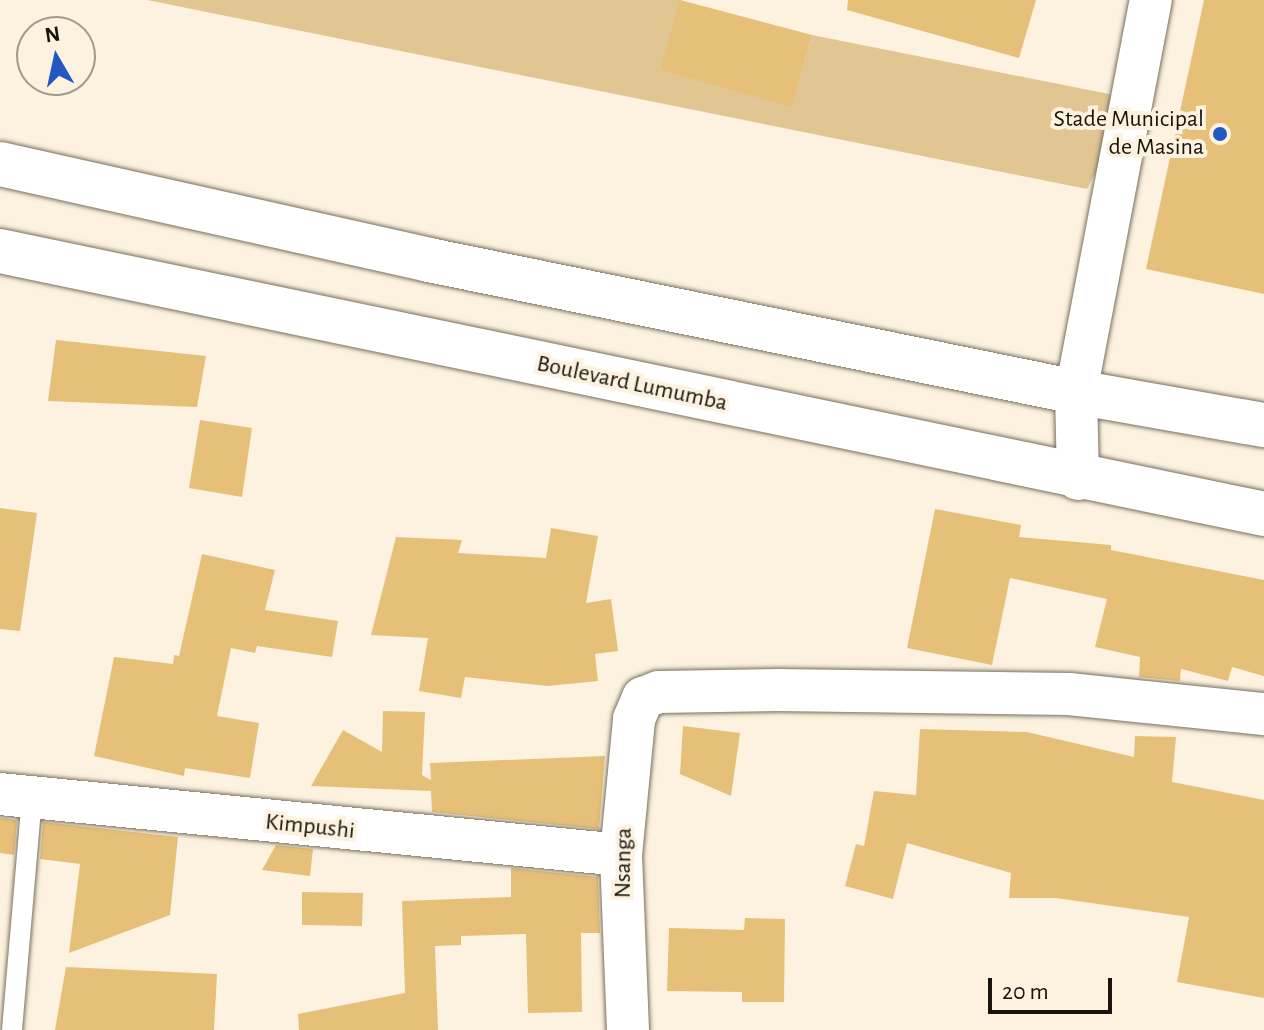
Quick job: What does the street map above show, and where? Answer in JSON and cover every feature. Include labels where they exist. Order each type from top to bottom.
[{"type":"highway","points":[[0,164],[429,260],[1076,392],[1264,425]]},
{"type":"highway","name":"Boulevard Lumumba","points":[[0,251],[1078,479],[1264,514]]},
{"type":"street","points":[[1078,479],[1076,392],[1151,0]]},
{"type":"street","name":"Nsanga","points":[[628,1030],[621,855],[634,719],[643,698],[659,692],[778,690],[1069,694],[1264,714]]},
{"type":"street","name":"Kimpushi","points":[[16,796],[621,855]]},
{"type":"lane","points":[[12,1030],[16,796]]},
{"type":"shaded area","points":[[147,0],[681,0],[661,70],[792,106],[812,35],[1134,99],[1087,189]]},
{"type":"building","points":[[680,0],[812,35],[792,107],[660,70]]},
{"type":"building","points":[[848,0],[1036,0],[1019,58],[847,10]]},
{"type":"building","name":"Stade Municipal de Masina","points":[[1204,0],[1264,0],[1264,294],[1146,269]]},
{"type":"building","points":[[56,340],[206,356],[197,407],[48,401]]},
{"type":"building","points":[[200,420],[252,428],[242,497],[189,488]]},
{"type":"building","points":[[0,508],[37,513],[20,631],[0,629]]},
{"type":"building","points":[[935,509],[1021,525],[1019,537],[1111,545],[1111,550],[1264,580],[1264,676],[1232,667],[1228,681],[1181,669],[1180,681],[1139,677],[1140,657],[1095,647],[1107,599],[1010,578],[992,665],[907,648]]},
{"type":"building","points":[[551,528],[598,536],[586,603],[611,599],[618,651],[595,654],[598,681],[548,686],[465,677],[461,698],[419,691],[428,638],[371,635],[396,537],[462,540],[458,553],[546,558]]},
{"type":"building","points":[[202,554],[275,570],[265,610],[338,621],[332,657],[257,646],[255,653],[231,648],[217,716],[259,723],[250,778],[185,768],[184,776],[94,756],[114,657],[173,664],[174,655],[179,656]]},
{"type":"building","points":[[383,711],[425,712],[422,775],[431,780],[430,763],[605,756],[599,829],[432,812],[431,791],[311,786],[343,730],[382,752]]},
{"type":"building","points":[[683,726],[740,733],[731,796],[680,774]]},
{"type":"building","points":[[920,729],[1027,732],[1134,757],[1135,736],[1176,737],[1172,782],[1264,800],[1264,998],[1177,982],[1189,917],[1056,898],[1009,898],[1011,873],[907,843],[893,899],[845,886],[856,844],[864,846],[874,791],[916,795]]},
{"type":"building","points":[[0,818],[17,820],[14,855],[0,853]]},
{"type":"building","points":[[43,822],[178,837],[170,915],[69,953],[80,864],[40,859]]},
{"type":"building","points":[[276,845],[313,849],[310,876],[262,870]]},
{"type":"building","points":[[511,868],[598,877],[600,933],[581,933],[582,1012],[528,1013],[526,934],[461,936],[461,945],[435,946],[438,1030],[299,1030],[298,1014],[405,993],[402,901],[511,897]]},
{"type":"building","points":[[302,892],[363,893],[362,926],[302,925]]},
{"type":"building","points":[[745,918],[785,919],[784,1002],[742,1002],[742,992],[667,991],[669,928],[744,930]]},
{"type":"building","points":[[66,967],[217,974],[214,1030],[55,1030]]},
{"type":"place","name":"Stade Municipal de Masina","points":[[1220,134]]}]
